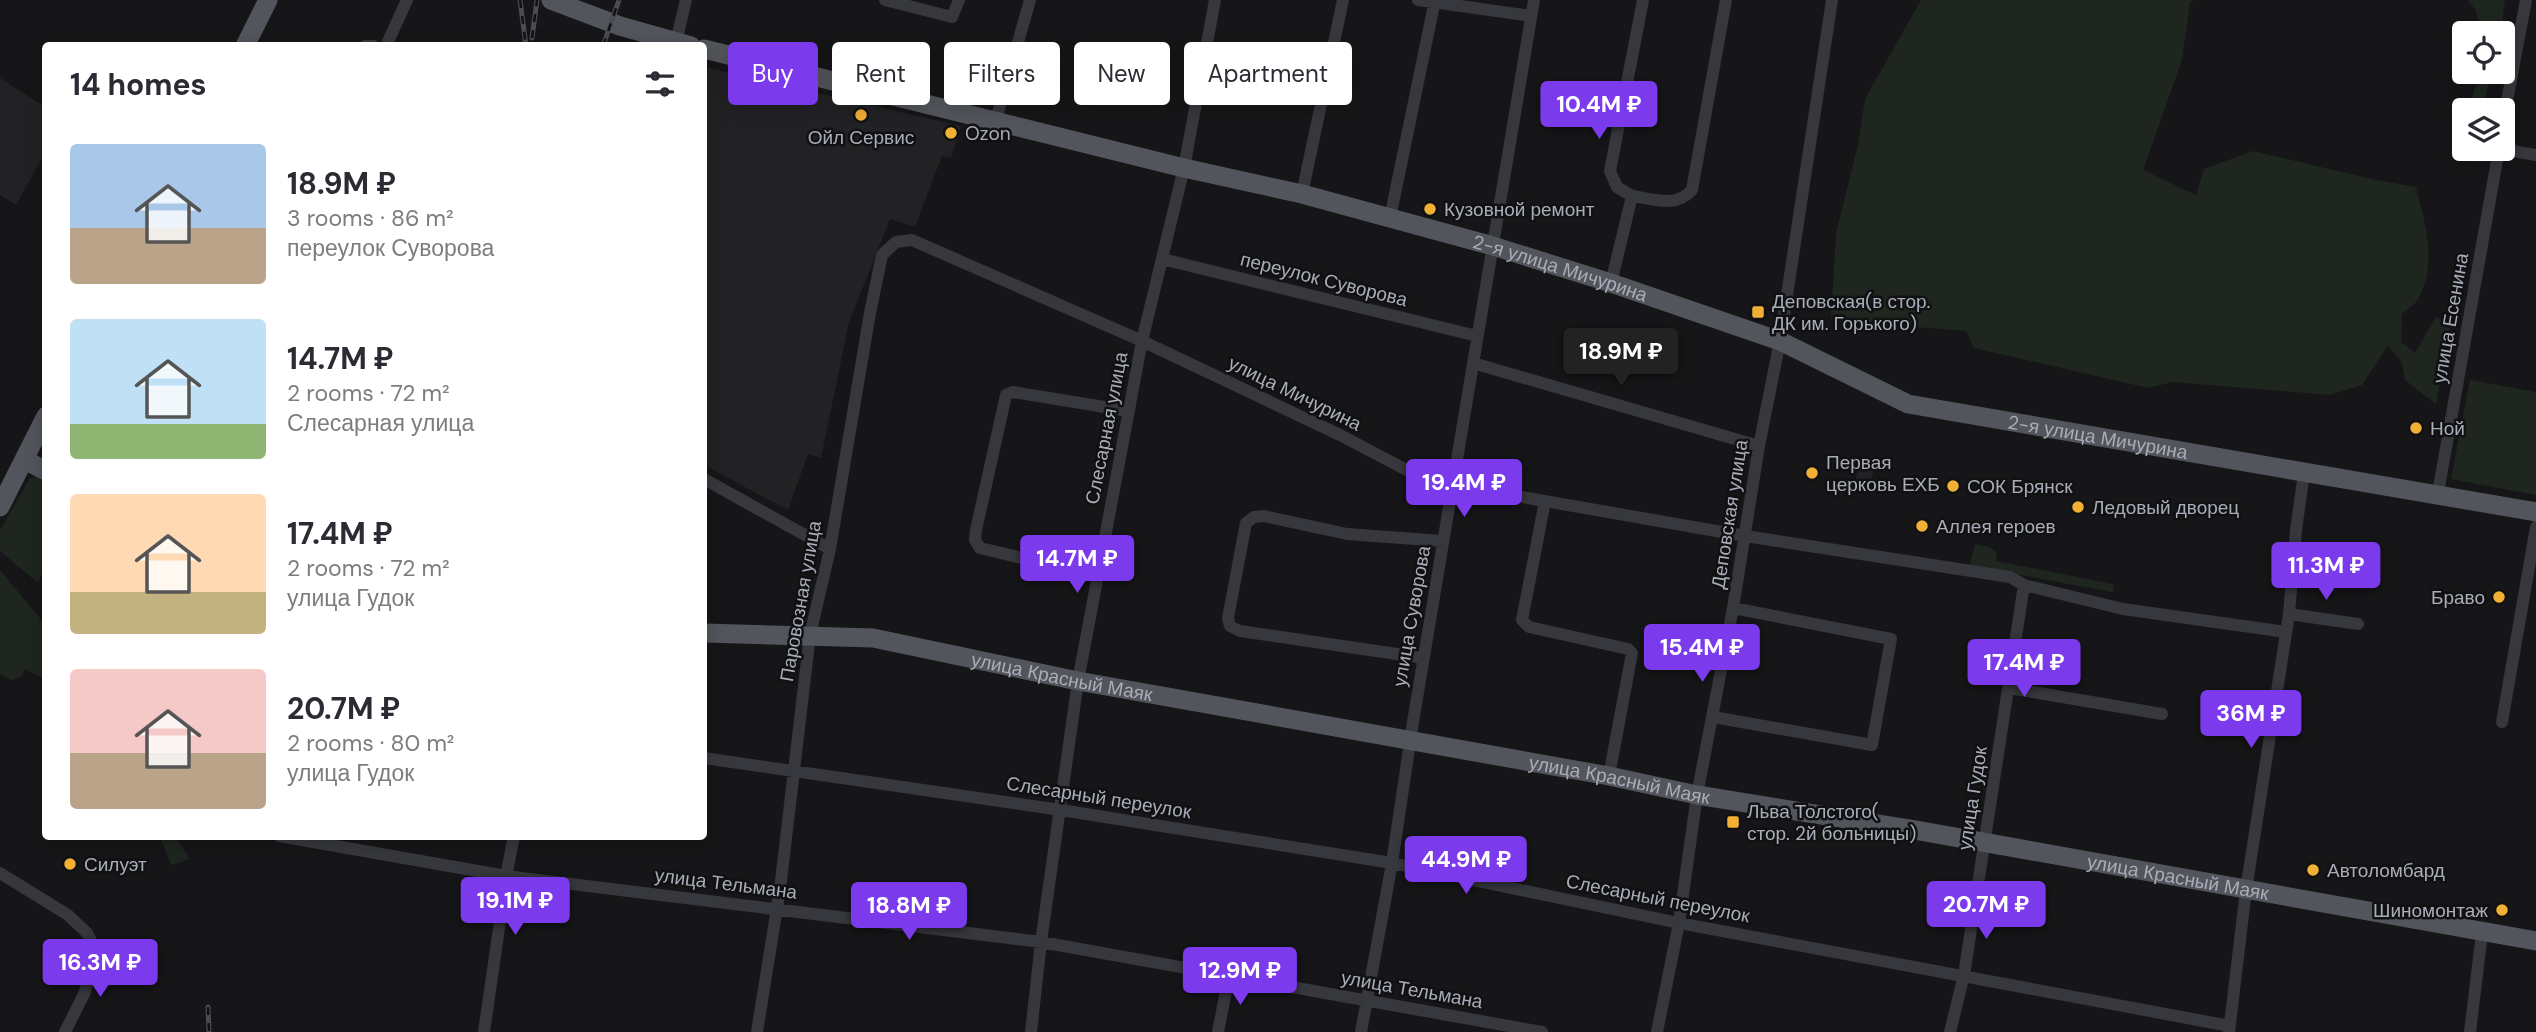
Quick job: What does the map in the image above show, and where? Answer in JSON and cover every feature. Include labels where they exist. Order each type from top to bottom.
[{"type":"main road","points":[[247,42],[268,0]]},
{"type":"main road","points":[[551,0],[620,26],[677,42]]},
{"type":"main road","name":"2-я улица Мичурина","points":[[707,50],[1184,168],[1302,194],[1493,246],[1780,341],[1908,404],[2304,473],[2438,493],[2536,512]]},
{"type":"main road","points":[[0,507],[42,424]]},
{"type":"main road","points":[[24,460],[42,469]]},
{"type":"main road","points":[[0,480],[24,460]]},
{"type":"main road","name":"улица Красный Маяк","points":[[707,634],[873,638],[1078,681],[1697,794],[2536,941]]},
{"type":"street","points":[[388,42],[407,0]]},
{"type":"street","points":[[684,42],[686,0]]},
{"type":"street","points":[[885,0],[951,17],[959,0]]},
{"type":"street","points":[[996,120],[1031,0]]},
{"type":"street","name":"Слесарная улица","points":[[1031,1032],[1078,681],[1142,341],[1184,168],[1215,0]]},
{"type":"street","points":[[1302,194],[1343,0]]},
{"type":"street","points":[[1418,0],[1531,16]]},
{"type":"street","name":"улица Суворова","points":[[1361,1032],[1392,863],[1410,740],[1534,0]]},
{"type":"street","points":[[1643,0],[1610,171],[1617,187],[1632,196],[1675,202],[1685,198],[1692,190],[1726,0]]},
{"type":"street","name":"Деповская улица","points":[[1657,1032],[1679,923],[1697,794],[1780,341],[1832,0]]},
{"type":"street","points":[[2507,98],[2525,0]]},
{"type":"street","points":[[1391,218],[1435,1]]},
{"type":"street","points":[[2515,152],[2536,155]]},
{"type":"street","name":"улица Есенина","points":[[2438,493],[2498,161]]},
{"type":"street","points":[[1611,283],[1632,196]]},
{"type":"street","name":"улица Мичурина","points":[[912,240],[1142,341],[1340,435],[1416,475],[1453,485],[1745,536],[2010,577],[2024,585]]},
{"type":"street","name":"Паровозная улица","points":[[757,1032],[777,909],[810,635],[830,549],[870,313],[882,255],[896,242],[912,240]]},
{"type":"street","name":"переулок Суворова","points":[[1162,259],[1478,336]]},
{"type":"street","points":[[1473,363],[1759,446]]},
{"type":"street","points":[[1098,576],[980,548],[975,540],[976,530],[1006,395],[1013,392],[1129,411]]},
{"type":"street","points":[[2229,1029],[2246,890],[2289,614],[2304,473]]},
{"type":"street","points":[[707,481],[830,549]]},
{"type":"street","points":[[1545,501],[1522,620],[1530,627],[1628,649],[1632,653],[1609,776]]},
{"type":"street","points":[[1424,658],[1240,631],[1230,626],[1228,618],[1246,523],[1254,517],[1264,516],[1347,534],[1443,541]]},
{"type":"street","points":[[2502,722],[2536,527]]},
{"type":"street","points":[[2024,585],[2123,609],[2286,632]]},
{"type":"street","name":"улица Гудок","points":[[1950,1032],[1964,975],[2024,585]]},
{"type":"street","points":[[1713,717],[1872,745],[1891,639],[1733,608]]},
{"type":"street","points":[[2289,614],[2358,624]]},
{"type":"street","points":[[2009,688],[2162,714]]},
{"type":"street","name":"Слесарный переулок","points":[[707,758],[1061,810],[1392,863],[1679,923],[1964,975],[2229,1029]]},
{"type":"street","name":"улица Тельмана","points":[[302,840],[506,876],[1041,942],[1542,1032]]},
{"type":"street","points":[[484,1032],[513,840]]},
{"type":"street","points":[[0,873],[68,915],[86,933],[97,952],[84,994],[65,1032]]},
{"type":"street","points":[[2470,1032],[2482,933]]},
{"type":"street","points":[[1218,1032],[1229,976]]},
{"type":"shaded area","points":[[1921,0],[2193,0],[2190,3],[2182,60],[2143,170],[2196,195],[2204,169],[2253,151],[2416,187],[2429,257],[2424,285],[2418,299],[2402,314],[2401,342],[2415,353],[2436,317],[2450,326],[2436,404],[2405,380],[2402,363],[2388,345],[2362,385],[2330,395],[2173,382],[2148,388],[1974,348],[1966,331],[1902,326],[1893,331],[1831,318],[1836,233],[1858,144],[1865,99]]},
{"type":"shaded area","points":[[2468,0],[2505,0],[2502,21],[2478,21],[2476,11]]},
{"type":"shaded area","points":[[707,68],[728,73],[728,105],[818,105],[818,93],[832,96],[832,105],[870,105],[961,126],[951,158],[942,156],[915,227],[890,219],[849,322],[821,458],[808,454],[788,510],[707,467]]},
{"type":"shaded area","points":[[0,78],[42,105],[42,158],[16,205],[0,195]]},
{"type":"shaded area","points":[[2476,84],[2489,84],[2485,98],[2472,98]]},
{"type":"shaded area","points":[[2470,380],[2536,392],[2536,495],[2451,479]]},
{"type":"shaded area","points":[[1860,460],[1875,463],[1870,487],[1855,484]]},
{"type":"shaded area","points":[[37,476],[42,479],[42,574],[38,583],[0,551],[0,530],[30,478]]},
{"type":"shaded area","points":[[1975,544],[1990,547],[1997,552],[1996,561],[2113,584],[2114,590],[2112,592],[1971,566]]},
{"type":"shaded area","points":[[0,570],[42,620],[42,678],[25,669],[21,677],[11,680],[0,674]]},
{"type":"shaded area","points":[[161,840],[177,840],[190,859],[171,865]]},
{"type":"railway","points":[[520,0],[525,42]]},
{"type":"railway","points":[[532,38],[537,0]]},
{"type":"railway","points":[[604,42],[619,0]]},
{"type":"railway","points":[[208,1007],[209,1032]]},
{"type":"place","name":"Ойл Сервис","points":[[861,115]]},
{"type":"place","name":"Ozon","points":[[951,133]]},
{"type":"place","name":"Кузовной ремонт","points":[[1430,209]]},
{"type":"place","name":"Деповская(в стор. ДК им. Горького)","points":[[1758,312]]},
{"type":"place","name":"Ной","points":[[2416,428]]},
{"type":"place","name":"Первая церковь ЕХБ","points":[[1812,473]]},
{"type":"place","name":"СОК Брянск","points":[[1953,486]]},
{"type":"place","name":"Ледовый дворец","points":[[2078,507]]},
{"type":"place","name":"Аллея героев","points":[[1922,526]]},
{"type":"place","name":"Браво","points":[[2499,597]]},
{"type":"place","name":"Льва Толстого( стор. 2й больницы)","points":[[1733,822]]},
{"type":"place","name":"Силуэт","points":[[70,864]]},
{"type":"place","name":"Автоломбард","points":[[2313,870]]},
{"type":"place","name":"Шиномонтаж","points":[[2502,910]]}]
